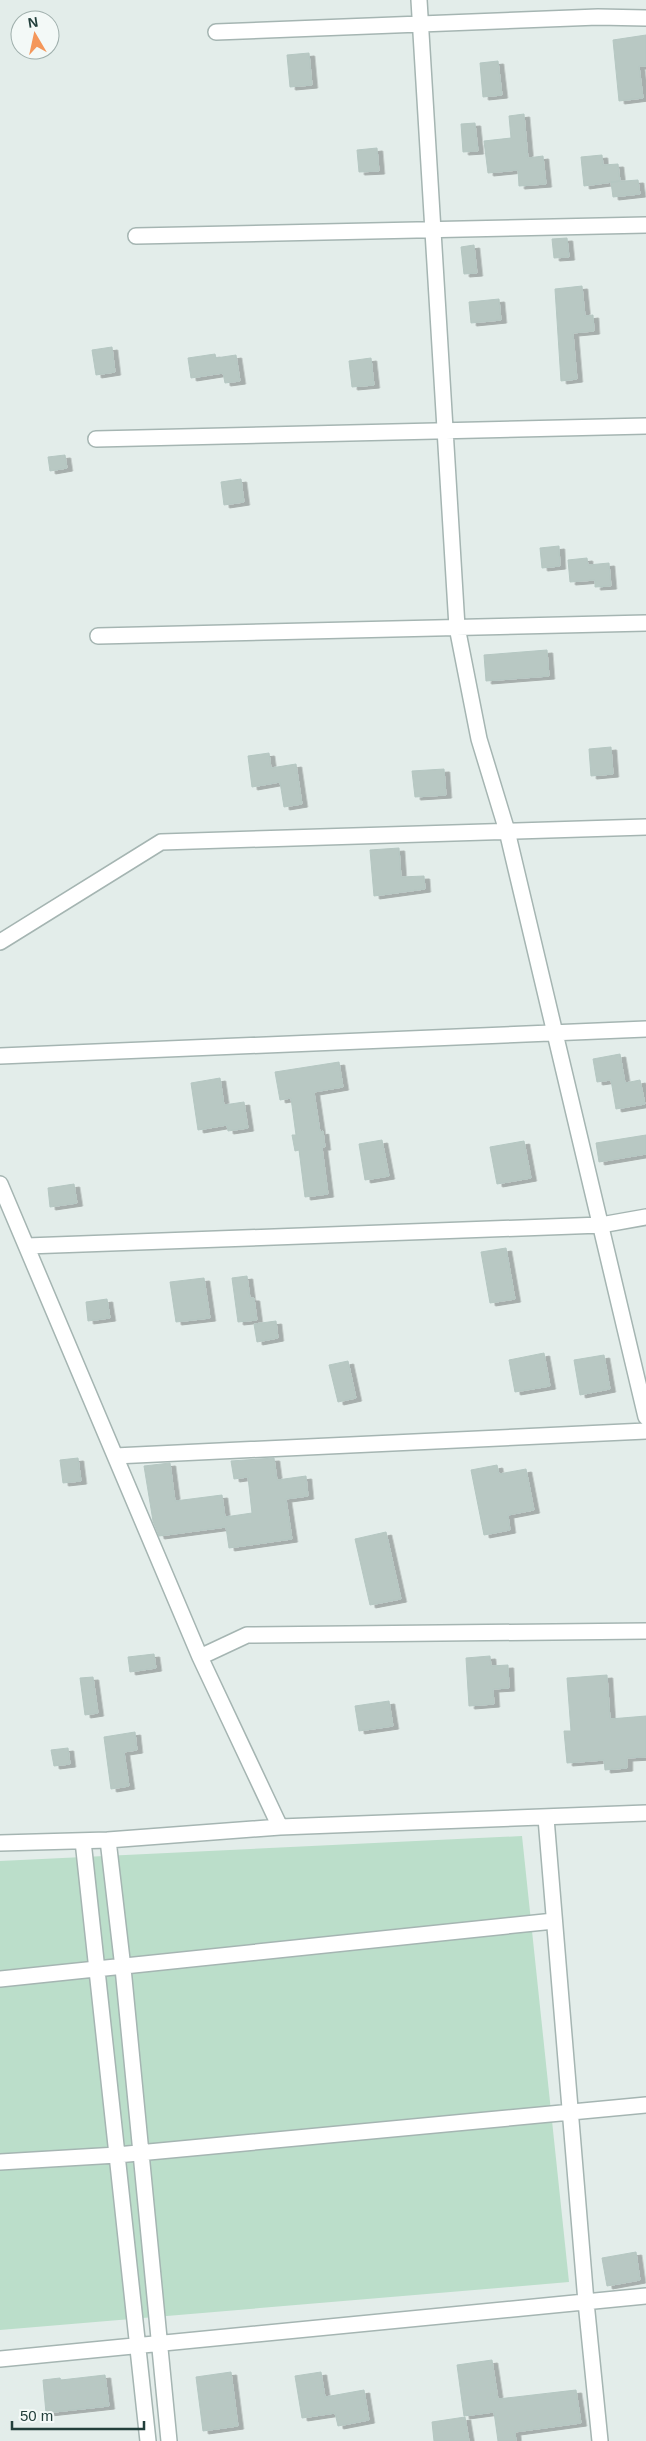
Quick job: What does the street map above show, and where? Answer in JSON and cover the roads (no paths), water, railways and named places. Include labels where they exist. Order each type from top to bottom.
[{"type":"street","points":[[419,0],[458,627],[479,739],[507,831],[646,1417]]},
{"type":"street","points":[[216,32],[598,17],[646,18]]},
{"type":"street","points":[[136,236],[646,225]]},
{"type":"street","points":[[96,439],[646,426]]},
{"type":"street","points":[[98,636],[646,623]]},
{"type":"street","points":[[0,942],[161,842],[646,827]]},
{"type":"street","points":[[0,1056],[555,1031],[646,1029]]},
{"type":"street","points":[[0,1184],[200,1657],[280,1827]]},
{"type":"street","points":[[27,1246],[601,1225],[646,1217]]},
{"type":"street","points":[[115,1456],[646,1431]]},
{"type":"street","points":[[200,1657],[247,1635],[646,1631]]},
{"type":"street","points":[[0,1843],[108,1840],[280,1827],[546,1818],[646,1812]]},
{"type":"street","points":[[546,1818],[586,2302],[600,2441]]},
{"type":"street","points":[[108,1840],[123,1968],[169,2441]]},
{"type":"street","points":[[83,1841],[148,2441]]},
{"type":"street","points":[[0,1980],[554,1921]]},
{"type":"street","points":[[0,2162],[140,2153],[646,2105]]},
{"type":"street","points":[[0,2359],[646,2296]]}]
